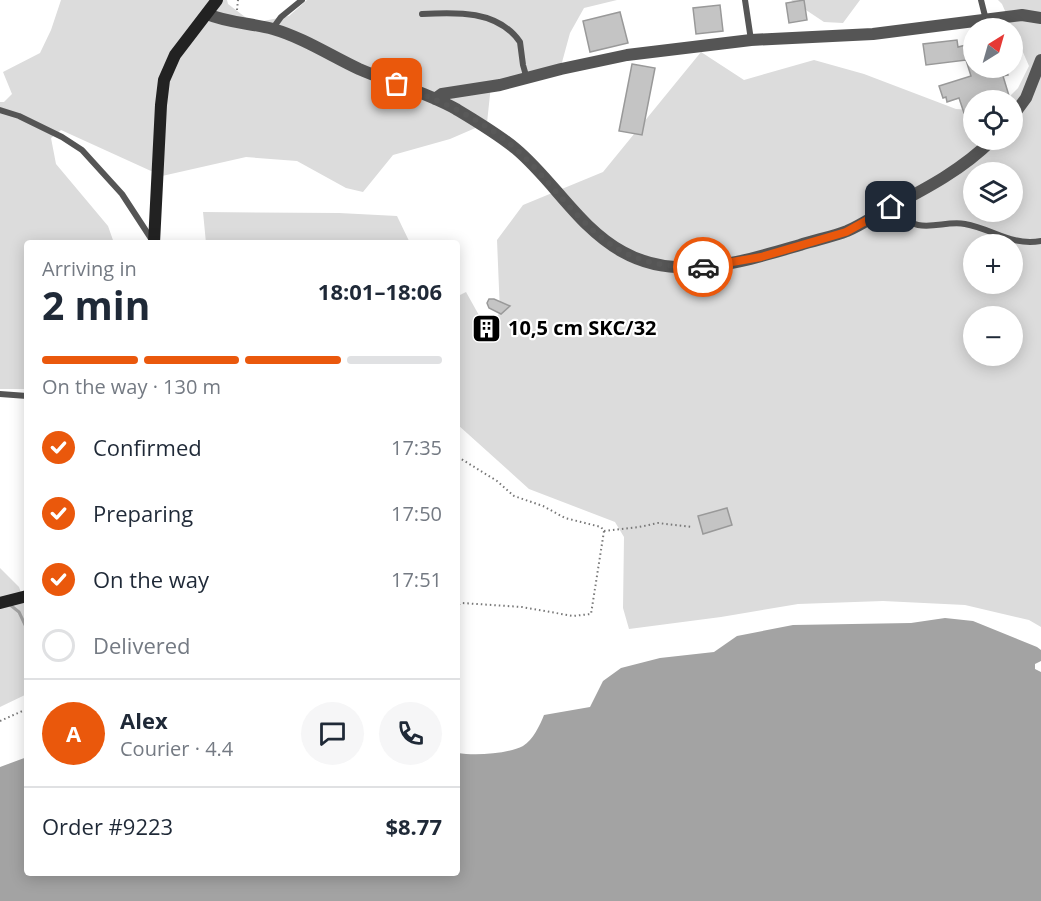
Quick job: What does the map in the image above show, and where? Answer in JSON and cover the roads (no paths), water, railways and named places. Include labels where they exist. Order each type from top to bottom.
[{"type":"main road","points":[[154,240],[164,80],[175,55],[216,0]]},
{"type":"main road","points":[[0,603],[24,597]]},
{"type":"street","points":[[207,14],[218,19],[273,29],[360,69],[435,99],[477,122],[516,150],[585,222],[610,243],[626,254],[674,267],[709,267],[761,257],[846,232],[916,195],[961,166],[980,150]]},
{"type":"street","points":[[1000,18],[1022,15],[1041,18]]},
{"type":"street","points":[[435,99],[442,94],[527,79],[627,55],[751,40],[873,34],[963,23]]},
{"type":"street","points":[[1023,102],[1041,60]]},
{"type":"lane","points":[[273,29],[281,17],[302,0]]},
{"type":"lane","points":[[745,0],[751,40]]},
{"type":"lane","points":[[981,0],[986,18]]},
{"type":"lane","points":[[422,14],[450,12],[477,15],[505,27],[520,42],[527,79]]},
{"type":"lane","points":[[0,110],[19,116],[62,137],[82,150],[122,194],[152,240]]},
{"type":"lane","points":[[891,207],[916,225],[966,224],[1014,241],[1024,243],[1041,241]]},
{"type":"lane","points":[[0,394],[24,396]]},
{"type":"waterway","points":[[9,604],[19,612],[24,623]]},
{"type":"place","name":"10,5 cm SKC/32","points":[[487,328]]}]
